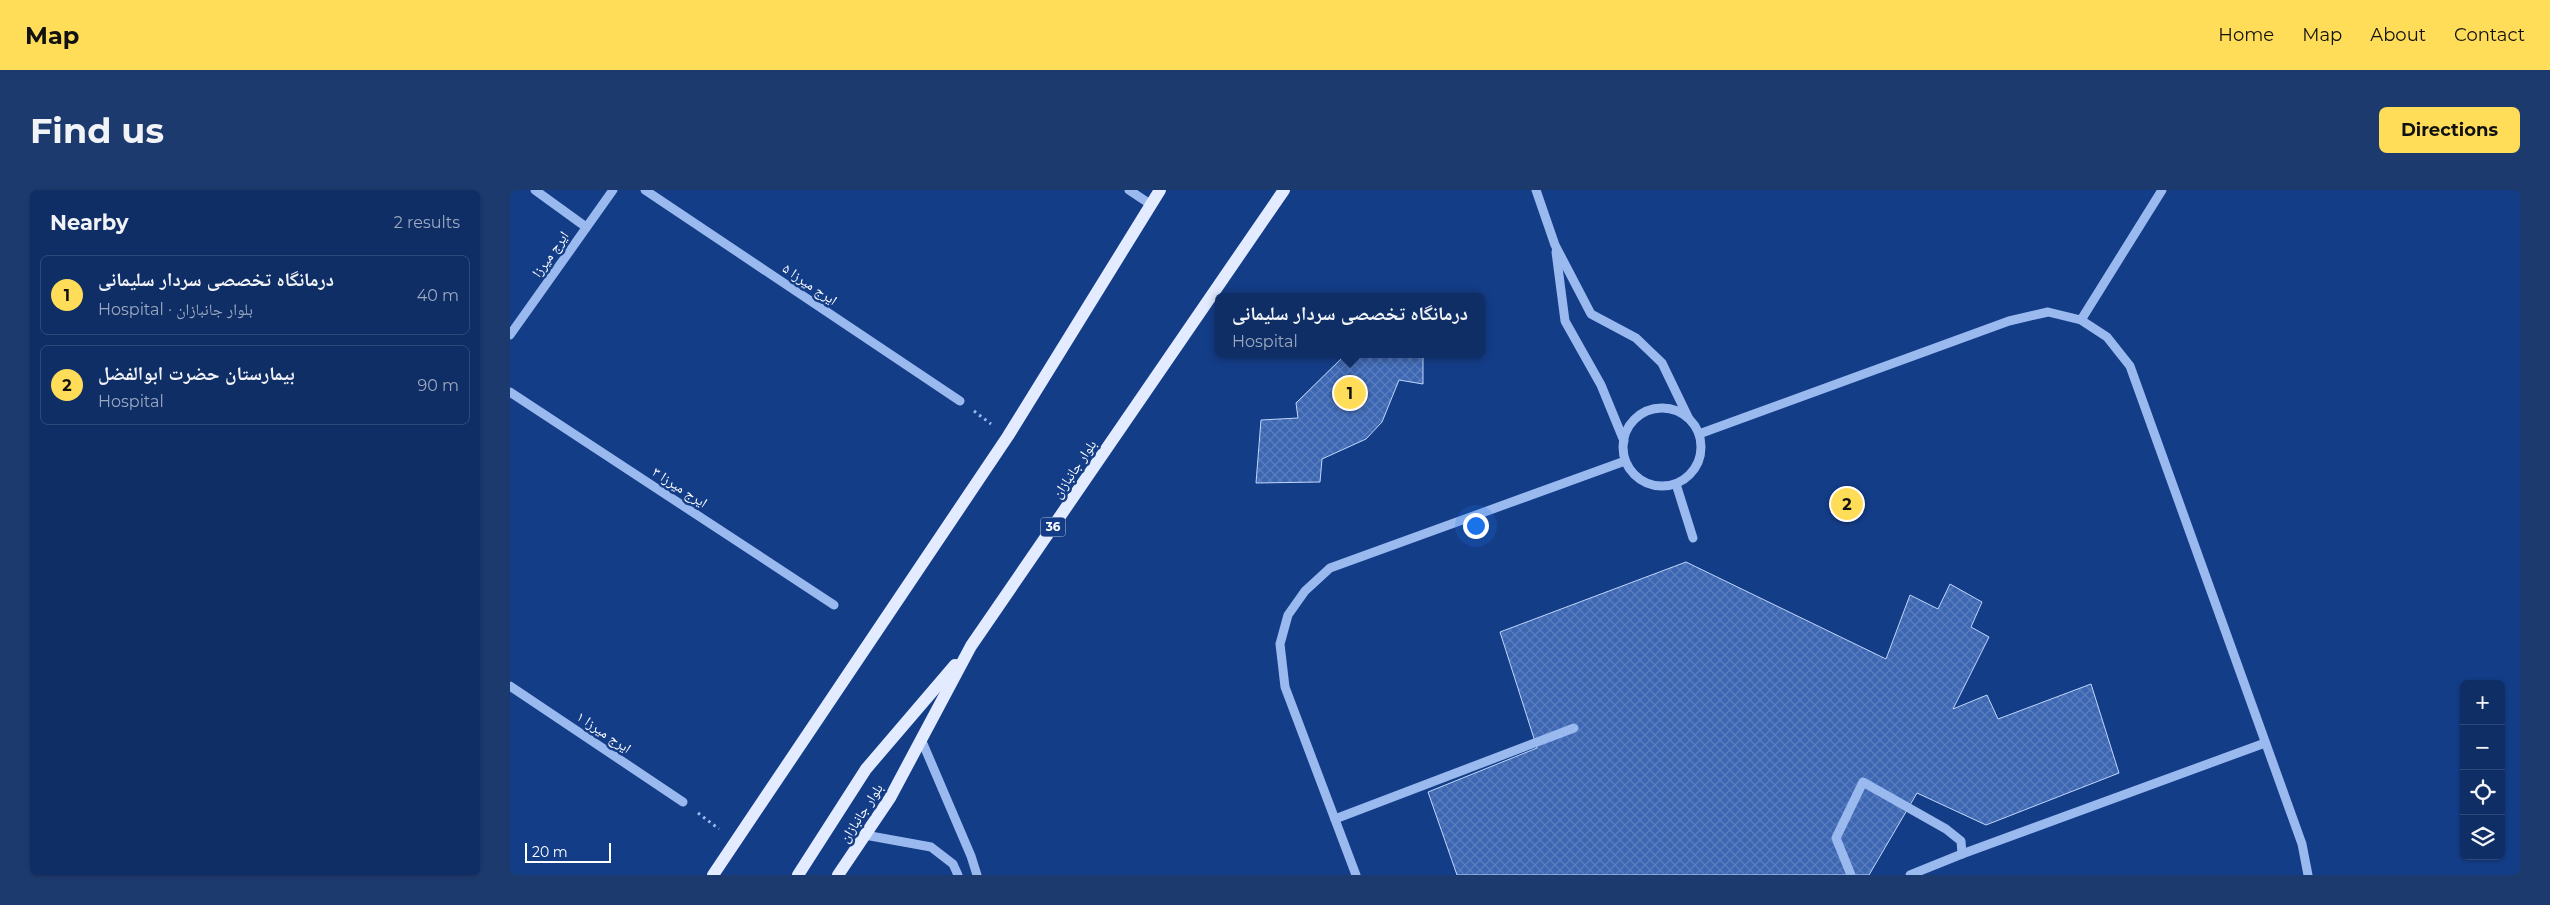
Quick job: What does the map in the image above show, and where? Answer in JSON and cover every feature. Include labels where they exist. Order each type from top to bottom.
[{"type":"main road","points":[[713,875],[1008,436],[1160,190]]},
{"type":"main road","name":"بلوار جانبازان","points":[[838,875],[890,798],[971,646],[1284,190]]},
{"type":"main road","points":[[798,875],[866,769],[971,646]]},
{"type":"street","points":[[535,190],[586,227]]},
{"type":"street","name":"ایرج میرزا","points":[[510,334],[613,190]]},
{"type":"street","name":"ایرج میرزا ۵","points":[[645,190],[960,401]]},
{"type":"street","points":[[1129,190],[1150,204]]},
{"type":"street","points":[[1536,190],[1555,245],[1592,314],[1636,338],[1662,363],[1688,417],[1700,434],[1702,454],[1698,464],[1685,480],[1666,487],[1646,483],[1630,470],[1625,461],[1624,441],[1601,384],[1565,321],[1555,245]]},
{"type":"street","points":[[2081,320],[2162,190]]},
{"type":"street","points":[[1700,434],[2009,321],[2048,312],[2081,320],[2107,337],[2130,366],[2302,844],[2308,875]]},
{"type":"street","name":"ایرج میرزا ۳","points":[[510,392],[834,605]]},
{"type":"street","points":[[1624,441],[1632,422],[1649,410],[1669,409],[1688,417]]},
{"type":"street","points":[[1356,875],[1285,687],[1280,644],[1288,615],[1305,591],[1330,568],[1625,461]]},
{"type":"street","points":[[1676,484],[1693,538]]},
{"type":"street","name":"ایرج میرزا ۱","points":[[510,686],[683,802]]},
{"type":"street","points":[[1335,819],[1574,728]]},
{"type":"street","points":[[921,739],[971,856],[977,875]]},
{"type":"street","points":[[1910,875],[1962,854],[2265,743]]},
{"type":"street","points":[[1851,875],[1836,838],[1863,782],[1946,829],[1961,841],[1962,854]]},
{"type":"street","points":[[865,835],[931,846],[953,864],[958,875]]},
{"type":"path","points":[[960,401],[1008,436]]},
{"type":"path","points":[[683,802],[735,841]]},
{"type":"building","points":[[1342,358],[1423,358],[1423,384],[1399,380],[1382,422],[1366,439],[1322,459],[1320,482],[1256,483],[1261,420],[1298,418],[1296,403]]},
{"type":"building","points":[[1686,562],[1886,659],[1910,595],[1938,609],[1950,584],[1982,602],[1971,627],[1989,637],[1953,709],[1987,695],[1998,719],[2091,684],[2119,773],[1986,825],[1917,793],[1869,875],[1457,875],[1428,792],[1537,748],[1500,632]]},
{"type":"place","name":"درمانگاه تخصصی سردار سلیمانی","points":[[1350,393]]},
{"type":"place","name":"بیمارستان حضرت ابوالفضل","points":[[1847,504]]}]
